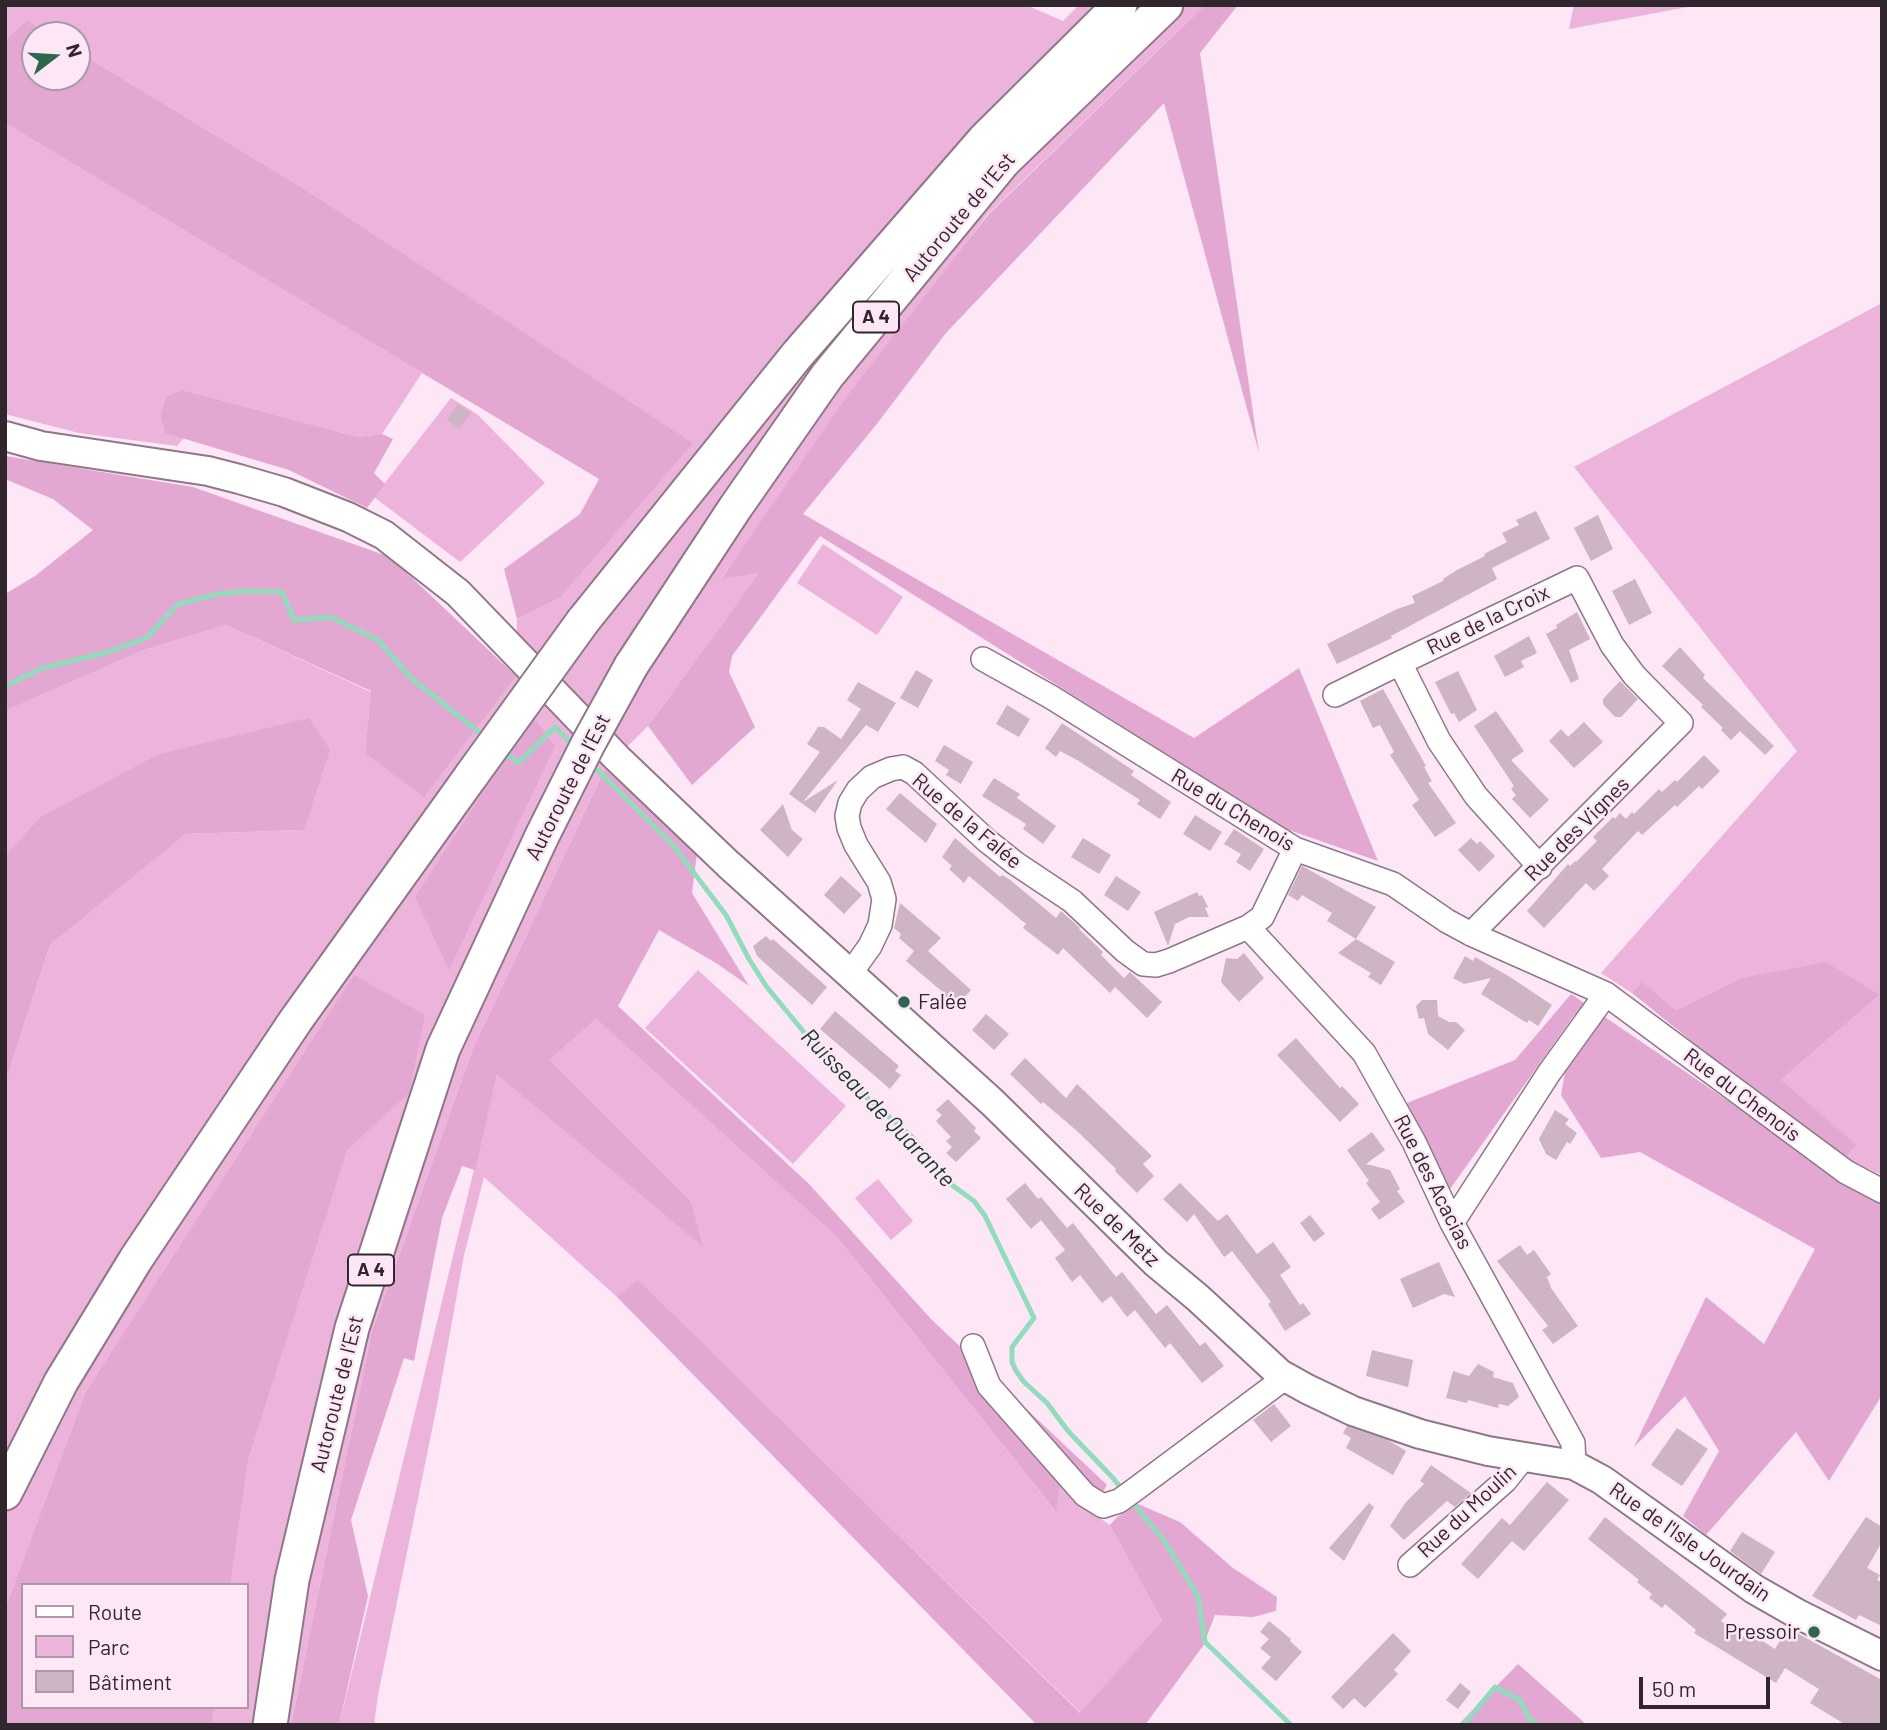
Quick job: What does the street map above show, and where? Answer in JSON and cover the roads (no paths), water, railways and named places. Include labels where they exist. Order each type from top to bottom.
[{"type":"highway","name":"Autoroute de l’Est","points":[[5,1493],[61,1382],[136,1259],[296,1020],[583,621],[797,355],[939,191],[984,140],[1120,5]]},
{"type":"highway","name":"Autoroute de l’Est","points":[[270,1725],[292,1580],[352,1328],[443,1049],[588,744],[631,666],[735,508],[827,376],[1004,161],[1166,5]]},
{"type":"main road","name":"Rue de Metz","points":[[5,436],[41,446],[208,471],[239,479],[284,492],[335,512],[384,536],[458,593],[617,758],[728,864],[992,1102],[1156,1263],[1286,1377],[1353,1411],[1420,1434],[1574,1465]]},
{"type":"main road","name":"Rue de l'Isle Jourdain","points":[[1574,1465],[1602,1480],[1754,1589],[1797,1614],[1882,1656]]},
{"type":"street","name":"Rue de la Croix","points":[[1335,695],[1577,578],[1619,655],[1634,675],[1681,723]]},
{"type":"street","name":"Rue du Chenois","points":[[983,659],[1051,697],[1295,849],[1393,884],[1471,934],[1606,993],[1846,1172],[1882,1191]]},
{"type":"street","name":"Rue de la Croix","points":[[1400,663],[1438,741],[1476,796],[1540,867]]},
{"type":"street","name":"Rue des Vignes","points":[[1471,934],[1681,723]]},
{"type":"street","name":"Rue de la Falée","points":[[850,974],[870,946],[880,925],[884,899],[879,882],[856,845],[849,828],[850,803],[858,790],[873,777],[903,767],[914,773],[986,840],[1072,901],[1125,951],[1143,964],[1156,965],[1169,961],[1248,926]]},
{"type":"street","points":[[1248,926],[1262,917],[1295,849]]},
{"type":"street","name":"Rue des Acacias","points":[[1248,926],[1364,1053],[1414,1142],[1452,1223],[1573,1443],[1574,1465]]},
{"type":"street","points":[[1452,1223],[1549,1073],[1606,993]]},
{"type":"street","points":[[973,1346],[989,1386],[1085,1495],[1104,1506],[1126,1496],[1286,1377]]},
{"type":"street","name":"Rue du Moulin","points":[[1410,1565],[1505,1481],[1524,1457]]},
{"type":"waterway","name":"Ruisseau de Quarante","points":[[5,686],[43,668],[108,652],[146,638],[178,604],[218,594],[282,592],[294,620],[331,617],[378,640],[412,679],[484,736]]},
{"type":"waterway","name":"Ruisseau de Quarante","points":[[503,751],[518,763],[555,727],[575,747]]},
{"type":"waterway","name":"Ruisseau de Quarante","points":[[591,764],[672,844],[726,915],[766,986],[835,1070],[911,1136],[935,1163],[945,1180],[974,1201],[985,1216],[1034,1318],[1012,1347],[1012,1362],[1016,1371],[1124,1492]]},
{"type":"waterway","name":"Ruisseau de Quarante","points":[[1130,1500],[1163,1539],[1198,1596],[1205,1642],[1291,1725]]},
{"type":"waterway","points":[[1463,1725],[1495,1687],[1520,1700],[1529,1718],[1537,1725]]},
{"type":"place","name":"Falée","points":[[904,1002]]},
{"type":"place","name":"Pressoir","points":[[1814,1632]]}]
